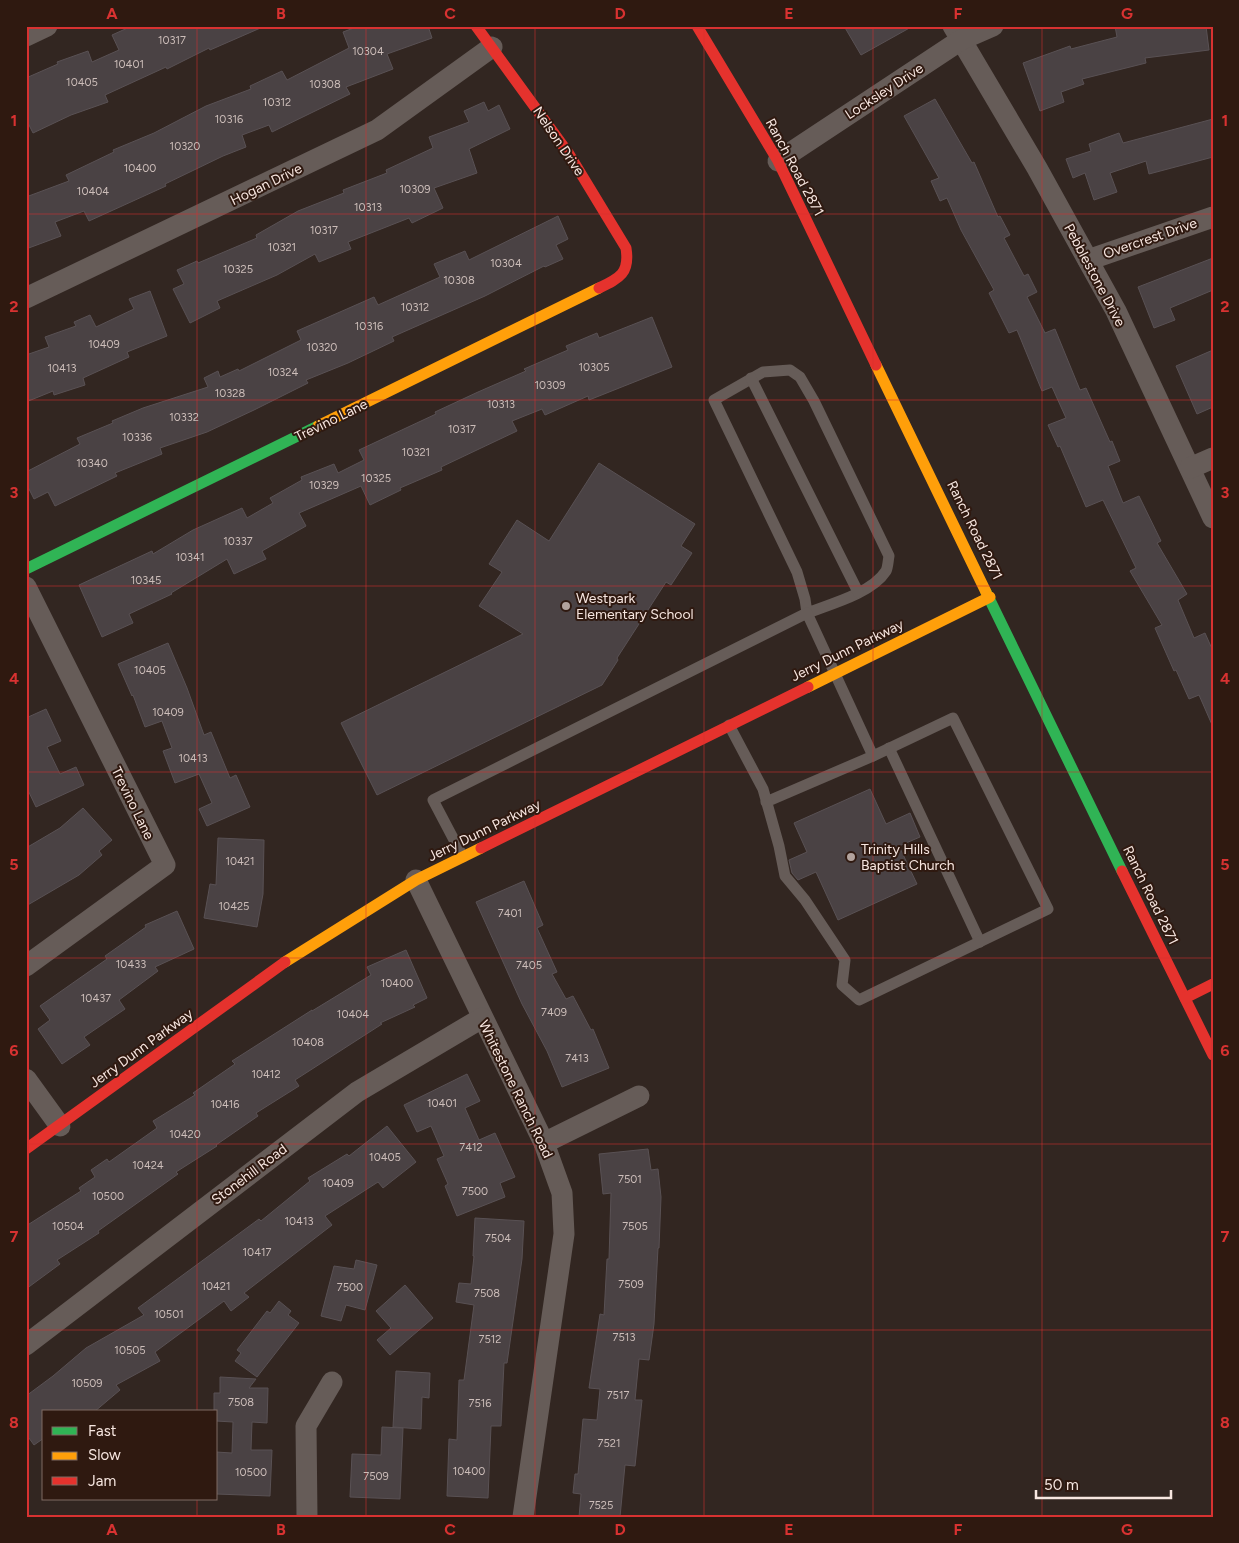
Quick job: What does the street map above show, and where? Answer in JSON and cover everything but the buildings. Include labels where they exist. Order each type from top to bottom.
[{"type":"street","points":[[26,36],[47,26]]},
{"type":"street","name":"Nelson Drive","points":[[476,26],[569,154],[626,248],[628,262]]},
{"type":"street","name":"Ranch Road 2871","points":[[697,26],[778,161],[1117,862],[1213,1055]]},
{"type":"street","name":"Locksley Drive","points":[[778,161],[957,33],[993,26]]},
{"type":"street","name":"Pebblestone Drive","points":[[957,33],[1037,168],[1116,311],[1213,518]]},
{"type":"street","name":"Hogan Drive","points":[[26,298],[377,130],[492,47]]},
{"type":"street","name":"Overcrest Drive","points":[[1088,260],[1213,217]]},
{"type":"street","name":"Trevino Lane","points":[[26,569],[618,279],[628,262]]},
{"type":"street","points":[[1190,468],[1213,458]]},
{"type":"street","name":"Trevino Lane","points":[[26,587],[164,865],[26,966]]},
{"type":"street","name":"Jerry Dunn Parkway","points":[[29,1143],[60,1126],[290,959],[416,880],[990,596]]},
{"type":"street","name":"Whitestone Ranch Road","points":[[416,880],[544,1143],[562,1193],[564,1234],[523,1517]]},
{"type":"street","points":[[1185,998],[1213,984]]},
{"type":"street","name":"Stonehill Road","points":[[26,1345],[356,1092],[482,1018]]},
{"type":"street","points":[[26,1079],[60,1126]]},
{"type":"street","points":[[544,1143],[639,1096]]},
{"type":"street","points":[[306,1517],[306,1426],[332,1382]]},
{"type":"lane","points":[[463,858],[433,800],[807,613],[838,602],[875,584],[887,569],[888,556],[818,409],[800,377],[790,370],[763,372],[714,400],[797,572],[807,613],[873,756]]},
{"type":"lane","points":[[751,378],[858,592]]},
{"type":"lane","points":[[729,725],[763,789],[766,802],[779,846],[785,876],[805,900],[845,960],[842,985],[859,1000],[1048,908],[953,718],[873,756],[766,802]]},
{"type":"lane","points":[[889,748],[980,942]]},
{"type":"traffic: fast","points":[[26,569],[318,426]]},
{"type":"traffic: fast","points":[[986,592],[1122,871]]},
{"type":"traffic: slow","points":[[318,426],[599,288]]},
{"type":"traffic: slow","points":[[876,365],[986,592]]},
{"type":"traffic: slow","points":[[808,687],[990,597]]},
{"type":"traffic: slow","points":[[285,962],[416,880],[481,848]]},
{"type":"traffic: jam","points":[[476,26],[569,154],[626,248],[626,263],[622,274],[599,288]]},
{"type":"traffic: jam","points":[[697,26],[778,161],[876,365]]},
{"type":"traffic: jam","points":[[481,848],[808,687]]},
{"type":"traffic: jam","points":[[1122,871],[1213,1055]]},
{"type":"traffic: jam","points":[[26,1149],[285,962]]},
{"type":"traffic: jam","points":[[1185,998],[1213,984]]},
{"type":"place","name":"Westpark Elementary School","points":[[566,606]]},
{"type":"place","name":"Trinity Hills Baptist Church","points":[[851,857]]}]
